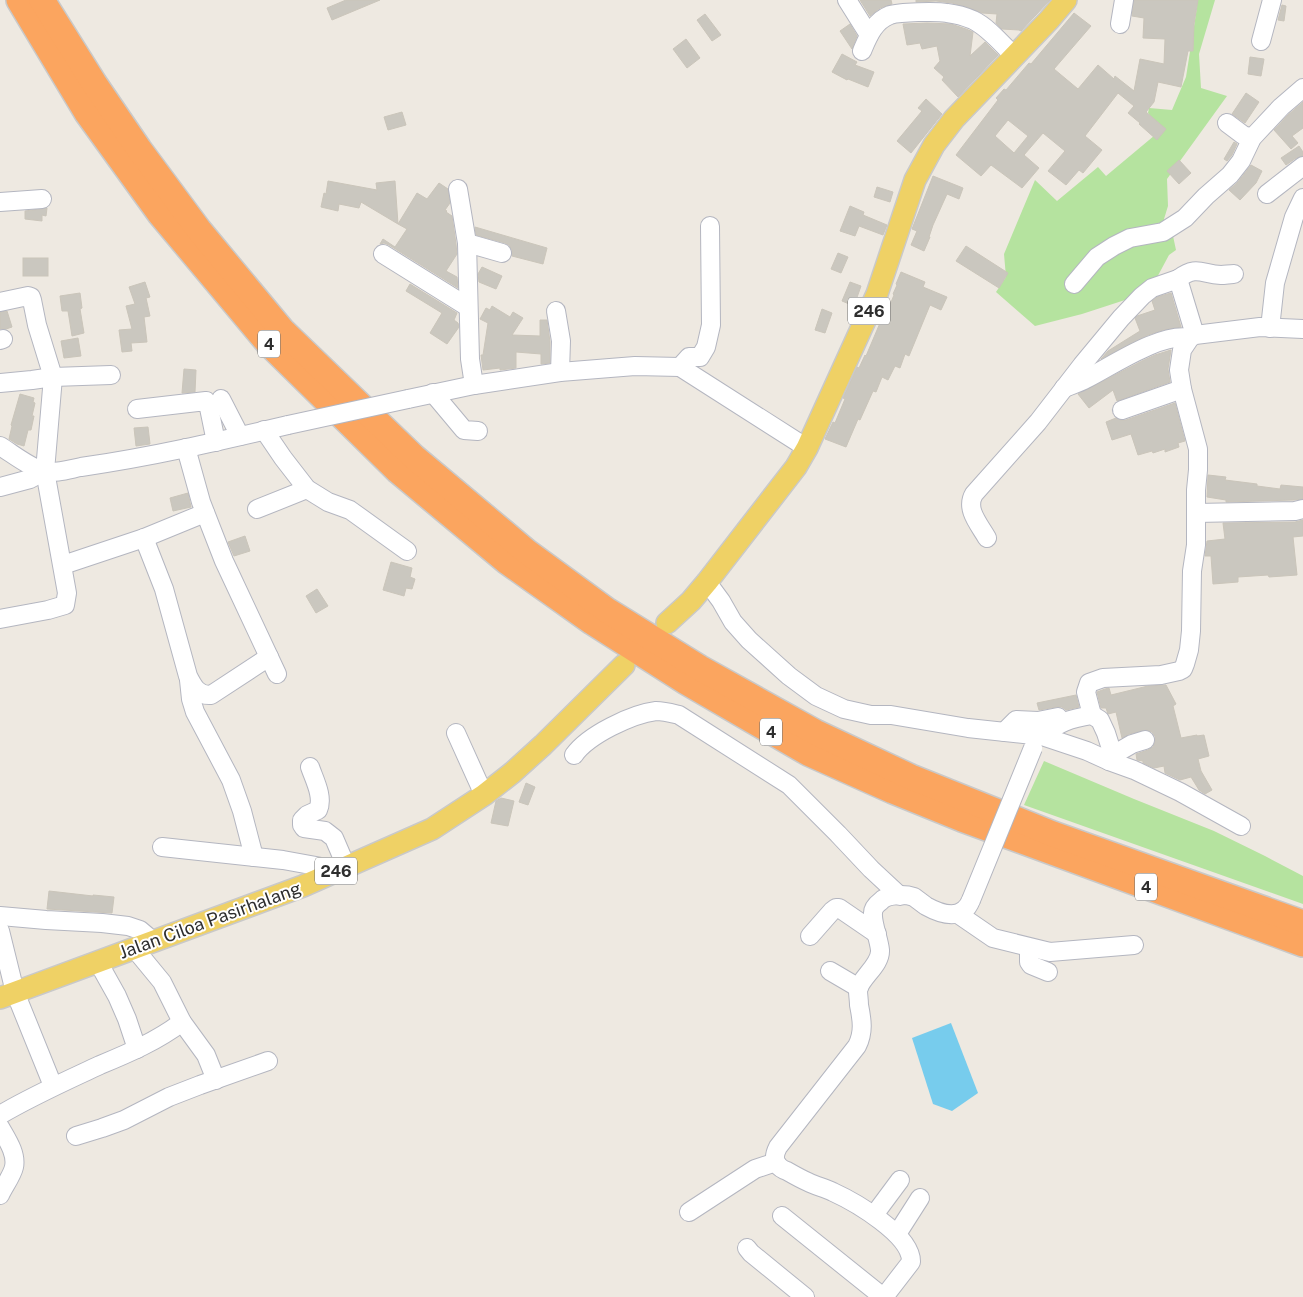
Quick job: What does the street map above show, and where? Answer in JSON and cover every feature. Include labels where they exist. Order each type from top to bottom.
[{"type":"highway","name":"4","points":[[19,0],[88,113],[160,214],[268,342],[398,471],[506,561],[592,622],[670,672],[808,753],[893,791],[989,830],[1303,944]]},
{"type":"highway","name":"4","points":[[42,0],[139,150],[198,230],[282,330],[414,457],[526,551],[608,612],[700,668],[807,728],[911,777],[1053,834],[1303,923]]},
{"type":"highway","points":[[60,0],[94,83]]},
{"type":"main road","name":"246","points":[[667,623],[691,601],[707,582],[786,481],[807,448],[877,294],[902,216],[919,171],[934,145],[954,119],[1066,0]]},
{"type":"main road","name":"Jalan Ciloa Pasirhalang","points":[[8,995],[295,889],[432,829],[484,795],[512,773],[624,665]]},
{"type":"street","points":[[847,0],[866,43],[874,27],[889,16],[908,13],[946,12],[974,21],[992,34],[1014,56]]},
{"type":"street","points":[[1120,24],[1124,0]]},
{"type":"street","points":[[1260,41],[1272,0]]},
{"type":"street","points":[[1074,284],[1097,257],[1114,246],[1130,238],[1163,232],[1185,218],[1230,175],[1241,161],[1252,138],[1280,107],[1303,88]]},
{"type":"street","points":[[1227,123],[1242,135],[1252,138]]},
{"type":"street","points":[[1267,194],[1303,166]]},
{"type":"street","points":[[458,189],[467,243],[470,359],[474,385]]},
{"type":"street","points":[[1270,328],[1275,283],[1294,218],[1303,198]]},
{"type":"street","points":[[0,202],[42,200]]},
{"type":"street","points":[[680,367],[689,357],[700,357],[706,347],[711,325],[710,226]]},
{"type":"street","points":[[467,243],[502,253]]},
{"type":"street","points":[[382,254],[468,307]]},
{"type":"street","points":[[987,538],[971,510],[971,500],[974,494],[1038,422],[1106,336],[1142,296],[1152,288],[1178,279],[1192,271],[1203,271],[1221,275],[1234,274]]},
{"type":"street","points":[[1092,715],[1086,692],[1088,683],[1103,678],[1160,675],[1179,671],[1183,669],[1189,650],[1192,571],[1196,545],[1198,449],[1182,389],[1180,364],[1182,350],[1192,336],[1178,279]]},
{"type":"street","points":[[0,302],[31,297],[37,325],[53,377],[45,471],[68,593],[65,605],[0,619]]},
{"type":"street","points":[[556,311],[561,340],[560,372]]},
{"type":"street","points":[[1064,388],[1084,380],[1139,350],[1181,336],[1260,327],[1303,329]]},
{"type":"street","points":[[0,446],[34,467],[45,471],[56,471],[105,464],[216,442],[474,385],[560,372],[635,366],[680,367],[807,448]]},
{"type":"street","points":[[0,383],[53,377],[111,375]]},
{"type":"street","points":[[1122,410],[1182,389]]},
{"type":"street","points":[[433,393],[464,430],[478,431]]},
{"type":"street","points":[[221,399],[240,436]]},
{"type":"street","points":[[137,409],[206,401],[216,442]]},
{"type":"street","points":[[264,430],[307,489],[328,502],[350,510],[407,551]]},
{"type":"street","points":[[186,448],[205,512],[224,561],[277,674]]},
{"type":"street","points":[[0,487],[30,479],[45,471]]},
{"type":"street","points":[[257,509],[307,489]]},
{"type":"street","points":[[1196,513],[1295,511],[1303,509]]},
{"type":"street","points":[[63,565],[144,538],[205,512]]},
{"type":"street","points":[[144,538],[164,589],[188,676],[195,712],[231,780],[242,811],[254,856]]},
{"type":"street","points":[[707,582],[732,622],[750,640],[789,676],[816,696],[844,709],[871,715],[891,715],[1004,732],[1111,758],[1180,792],[1242,826]]},
{"type":"street","points":[[188,676],[200,693],[205,696],[211,695],[269,657]]},
{"type":"street","points":[[574,755],[599,734],[623,720],[657,711],[679,715],[789,785],[900,896]]},
{"type":"street","points":[[782,1216],[884,1297],[911,1262],[912,1257],[909,1250],[897,1234],[874,1215],[834,1192],[806,1182],[778,1166],[775,1152],[857,1046],[860,1039],[863,1024],[858,999],[859,988],[875,965],[880,954],[873,915],[875,908],[882,899],[900,896],[912,897],[930,908],[945,913],[958,914],[967,909],[1037,740],[1058,724],[1072,718],[1092,715],[1100,720],[1106,733],[1111,758]]},
{"type":"street","points":[[1004,732],[1016,720],[1038,721],[1058,717]]},
{"type":"street","points":[[456,733],[484,795]]},
{"type":"street","points":[[1111,758],[1132,744],[1145,740]]},
{"type":"street","points":[[162,847],[254,856],[342,868],[334,838],[325,831],[304,828],[302,825],[302,820],[307,814],[318,810],[320,806],[320,799],[310,767]]},
{"type":"street","points":[[810,936],[836,908],[839,908],[877,934]]},
{"type":"street","points":[[958,914],[993,938],[1050,952],[1134,945]]},
{"type":"street","points":[[0,916],[128,926],[140,930],[144,944],[182,1022],[206,1055],[216,1080]]},
{"type":"street","points":[[0,931],[8,995],[53,1086]]},
{"type":"street","points":[[1029,948],[1032,966],[1048,972]]},
{"type":"street","points":[[98,962],[117,996],[127,1019],[136,1049]]},
{"type":"street","points":[[830,971],[859,988]]},
{"type":"street","points":[[0,1115],[53,1086],[154,1041],[170,1032],[182,1022]]},
{"type":"street","points":[[76,1136],[124,1120],[169,1097],[268,1061]]},
{"type":"street","points":[[0,1127],[12,1150],[14,1168],[0,1195]]},
{"type":"street","points":[[689,1212],[754,1169],[776,1162]]},
{"type":"street","points":[[874,1215],[900,1180]]},
{"type":"street","points":[[897,1234],[920,1198]]},
{"type":"street","points":[[747,1248],[805,1297]]},
{"type":"green space","points":[[1197,0],[1215,0],[1199,54],[1201,88],[1227,96],[1167,179],[1168,206],[1164,219],[1173,236],[1176,250],[1169,255],[1154,283],[1125,300],[1082,314],[1035,326],[996,292],[1006,277],[1004,254],[1035,180],[1057,201],[1098,167],[1106,176],[1161,130],[1148,113],[1149,108],[1172,110],[1186,77]]},
{"type":"green space","points":[[1044,761],[1214,831],[1303,876],[1303,904],[1024,805]]},
{"type":"water","points":[[951,1023],[978,1093],[952,1111],[933,1104],[912,1038]]},
{"type":"building","points":[[346,0],[380,0],[332,20],[327,8]]},
{"type":"building","points":[[860,0],[891,0],[892,4],[880,8],[870,16]]},
{"type":"building","points":[[916,0],[1050,0],[1021,31],[1002,29],[996,23],[997,14],[982,13],[952,3],[936,1],[916,2]]},
{"type":"building","points":[[1134,0],[1198,0],[1194,24],[1193,51],[1188,51],[1181,87],[1158,82],[1154,102],[1146,112],[1166,129],[1157,140],[1128,113],[1134,106],[1118,93],[1085,136],[1102,150],[1083,173],[1079,170],[1066,185],[1048,171],[1065,151],[1043,133],[1024,155],[1039,168],[1022,188],[991,165],[981,176],[956,155],[998,100],[996,98],[1004,89],[1006,90],[1029,63],[1031,64],[1074,13],[1091,26],[1054,69],[1078,89],[1098,65],[1114,79],[1115,76],[1134,91],[1140,59],[1164,64],[1165,39],[1143,38],[1144,18],[1132,16]],"holes":[[[1008,120],[1028,136],[1014,153],[995,136]]]},
{"type":"building","points":[[1282,5],[1286,6],[1284,21],[1278,20]]},
{"type":"building","points":[[705,14],[721,35],[712,41],[697,20]]},
{"type":"building","points":[[850,24],[857,36],[852,49],[840,31]]},
{"type":"building","points":[[903,24],[951,24],[973,32],[970,56],[985,42],[998,55],[958,97],[942,80],[944,77],[934,68],[940,61],[937,46],[922,49],[920,43],[907,45]]},
{"type":"building","points":[[686,39],[700,58],[687,68],[673,49]]},
{"type":"building","points":[[842,54],[857,62],[855,65],[874,72],[868,87],[847,80],[832,72]]},
{"type":"building","points":[[1250,57],[1264,59],[1261,76],[1248,74]]},
{"type":"building","points":[[1246,93],[1259,102],[1245,123],[1232,114]]},
{"type":"building","points":[[926,99],[942,114],[911,153],[897,141],[922,111],[918,108]]},
{"type":"building","points":[[1303,102],[1303,128],[1292,136],[1298,143],[1291,149],[1274,130]]},
{"type":"building","points":[[402,112],[406,125],[388,130],[384,117]]},
{"type":"building","points":[[1234,142],[1237,144],[1227,161],[1224,159]]},
{"type":"building","points":[[1299,146],[1303,156],[1296,158],[1286,165],[1281,158]]},
{"type":"building","points":[[1179,160],[1191,173],[1179,184],[1167,171]]},
{"type":"building","points":[[1251,165],[1262,171],[1256,183],[1240,200],[1229,190]]},
{"type":"building","points":[[933,176],[963,188],[959,199],[947,194],[924,251],[911,245],[917,231],[912,229]]},
{"type":"building","points":[[328,181],[377,190],[376,183],[395,181],[398,224],[361,202],[359,208],[339,204],[338,211],[321,207]]},
{"type":"building","points":[[439,183],[448,189],[450,203],[445,210],[452,216],[457,254],[446,271],[457,277],[458,288],[389,245],[380,244],[383,239],[395,247],[407,229],[398,224],[417,193],[427,199]]},
{"type":"building","points":[[877,187],[893,192],[890,202],[874,197]]},
{"type":"building","points":[[850,206],[864,212],[863,215],[887,225],[883,235],[859,226],[855,236],[840,231]]},
{"type":"building","points":[[47,208],[46,216],[42,215],[42,221],[25,219],[25,211]]},
{"type":"building","points":[[475,227],[547,248],[543,264],[512,256],[512,250],[509,245],[476,235]]},
{"type":"building","points":[[966,246],[1008,273],[999,288],[956,261]]},
{"type":"building","points":[[838,253],[848,257],[841,273],[831,269]]},
{"type":"building","points":[[23,258],[48,258],[48,276],[23,276]]},
{"type":"building","points":[[482,267],[502,276],[496,289],[479,282],[478,274]]},
{"type":"building","points":[[901,272],[925,282],[923,287],[947,297],[941,310],[930,305],[909,356],[905,354],[900,368],[895,366],[888,380],[882,377],[876,392],[873,391],[860,420],[858,419],[846,447],[825,439],[833,422],[835,423],[845,399],[843,398],[857,367],[859,368],[866,356],[880,323],[882,324]]},
{"type":"building","points":[[145,282],[150,297],[146,298],[150,316],[144,317],[147,342],[131,343],[132,351],[122,352],[119,330],[132,329],[126,306],[135,304],[129,287]]},
{"type":"building","points":[[850,282],[861,286],[854,306],[842,301]]},
{"type":"building","points":[[410,284],[457,313],[454,320],[458,323],[459,327],[447,344],[430,333],[442,313],[406,291]]},
{"type":"building","points":[[80,293],[82,308],[80,309],[84,333],[72,336],[68,311],[62,311],[60,296]]},
{"type":"building","points":[[1171,293],[1181,327],[1148,335],[1101,359],[1108,351],[1140,331],[1135,318],[1155,310],[1152,301],[1157,297]]},
{"type":"building","points":[[492,306],[510,317],[513,312],[523,318],[512,335],[540,336],[540,320],[547,320],[550,363],[541,364],[541,354],[516,352],[516,368],[483,370],[481,355],[483,355],[488,323],[480,319],[486,308],[490,310]]},
{"type":"building","points":[[822,309],[832,313],[825,333],[815,330]]},
{"type":"building","points":[[7,311],[12,327],[0,329],[0,312]]},
{"type":"building","points":[[78,338],[81,356],[64,358],[61,341]]},
{"type":"building","points":[[1171,350],[1168,369],[1170,382],[1117,401],[1113,390],[1089,408],[1078,394],[1142,361]]},
{"type":"building","points":[[184,369],[196,370],[195,392],[182,393]]},
{"type":"building","points":[[20,394],[34,398],[33,402],[35,403],[31,430],[28,430],[24,446],[9,439]]},
{"type":"building","points":[[1175,403],[1185,441],[1178,443],[1179,447],[1165,452],[1165,449],[1138,455],[1131,434],[1112,440],[1106,422],[1116,418],[1126,420]]},
{"type":"building","points":[[148,427],[150,444],[136,446],[134,428]]},
{"type":"building","points":[[1208,475],[1226,477],[1225,480],[1280,489],[1281,485],[1303,487],[1303,499],[1226,502],[1226,500],[1207,497]]},
{"type":"building","points":[[188,493],[191,507],[173,511],[170,498]]},
{"type":"building","points":[[1303,520],[1303,536],[1293,537],[1297,575],[1238,577],[1238,582],[1213,584],[1211,556],[1205,556],[1207,541],[1225,539],[1223,523],[1295,522]]},
{"type":"building","points":[[245,536],[250,551],[234,556],[228,542]]},
{"type":"building","points":[[391,562],[412,568],[410,577],[415,579],[412,589],[406,588],[404,596],[383,590]]},
{"type":"building","points":[[317,589],[328,606],[316,613],[306,596]]},
{"type":"building","points":[[1166,685],[1176,704],[1173,706],[1181,738],[1204,735],[1209,756],[1198,759],[1201,771],[1212,790],[1205,794],[1199,790],[1191,777],[1180,780],[1165,773],[1164,766],[1154,768],[1143,763],[1143,761],[1137,760],[1136,754],[1153,747],[1155,736],[1147,730],[1129,734],[1122,738],[1116,712],[1108,714],[1106,708],[1101,708],[1097,692],[1109,688],[1111,695],[1148,686]]},
{"type":"building","points":[[1076,695],[1079,707],[1066,710],[1062,707],[1056,707],[1039,710],[1037,703]]},
{"type":"building","points":[[526,783],[535,787],[528,805],[519,802]]},
{"type":"building","points":[[501,798],[514,801],[508,826],[491,823],[496,801]]},
{"type":"building","points":[[49,891],[114,897],[112,913],[47,909]]}]
